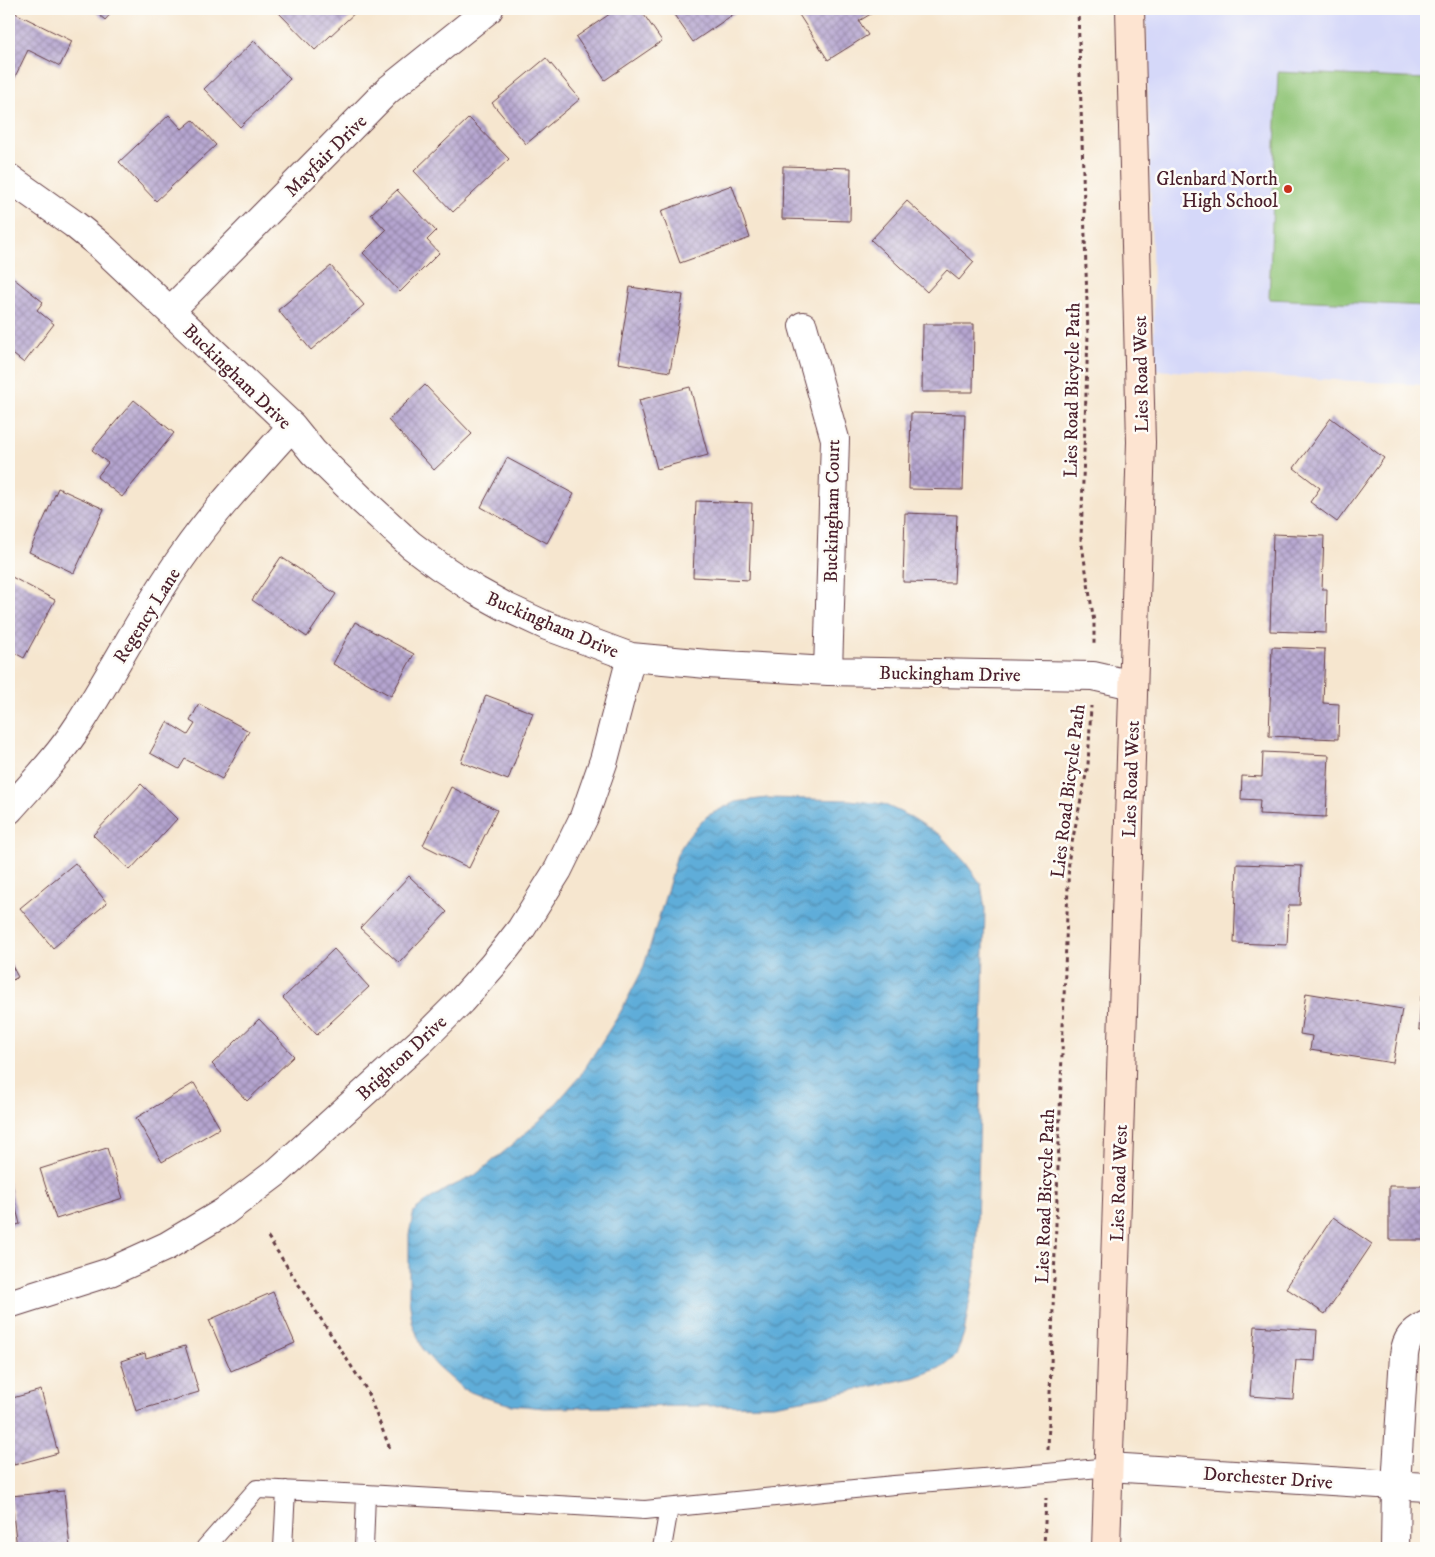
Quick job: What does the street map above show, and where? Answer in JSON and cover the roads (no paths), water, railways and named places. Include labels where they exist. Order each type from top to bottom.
[{"type":"street","name":"Mayfair Drive","points":[[170,311],[388,90],[489,9]]},
{"type":"street","name":"Lies Road West","points":[[1106,1548],[1141,442],[1130,9]]},
{"type":"street","name":"Buckingham Drive","points":[[9,178],[74,224],[100,246],[292,426],[313,452],[411,545],[477,591],[546,626],[631,657],[707,664],[828,671],[1093,676],[1133,685]]},
{"type":"street","name":"Buckingham Court","points":[[803,326],[835,439],[828,671]]},
{"type":"street","name":"Regency Lane","points":[[9,810],[53,760],[78,726],[160,590],[184,554],[211,518],[292,426]]},
{"type":"street","name":"Brighton Drive","points":[[9,1304],[110,1272],[167,1246],[224,1212],[276,1172],[462,1001],[522,929],[558,870],[584,817],[604,760],[631,657]]},
{"type":"street","points":[[1395,1548],[1396,1485],[1406,1345],[1415,1331],[1426,1325]]},
{"type":"street","name":"Dorchester Drive","points":[[1109,1467],[1426,1487]]},
{"type":"lane","points":[[205,1548],[257,1489],[646,1510],[894,1485],[1109,1467]]},
{"type":"lane","points":[[283,1548],[286,1490]]},
{"type":"lane","points":[[364,1548],[366,1494]]},
{"type":"lane","points":[[662,1548],[669,1508]]},
{"type":"water","points":[[767,798],[850,800],[883,804],[911,817],[940,835],[965,862],[981,884],[985,909],[976,1266],[964,1333],[956,1356],[942,1367],[916,1377],[773,1405],[544,1408],[512,1405],[463,1389],[437,1366],[423,1350],[412,1322],[409,1298],[409,1234],[414,1211],[446,1189],[474,1176],[511,1146],[547,1114],[580,1076],[620,1013],[643,969],[677,854],[687,838],[707,816],[735,802]]},
{"type":"place","name":"Glenbard North High School","points":[[1288,189]]}]
